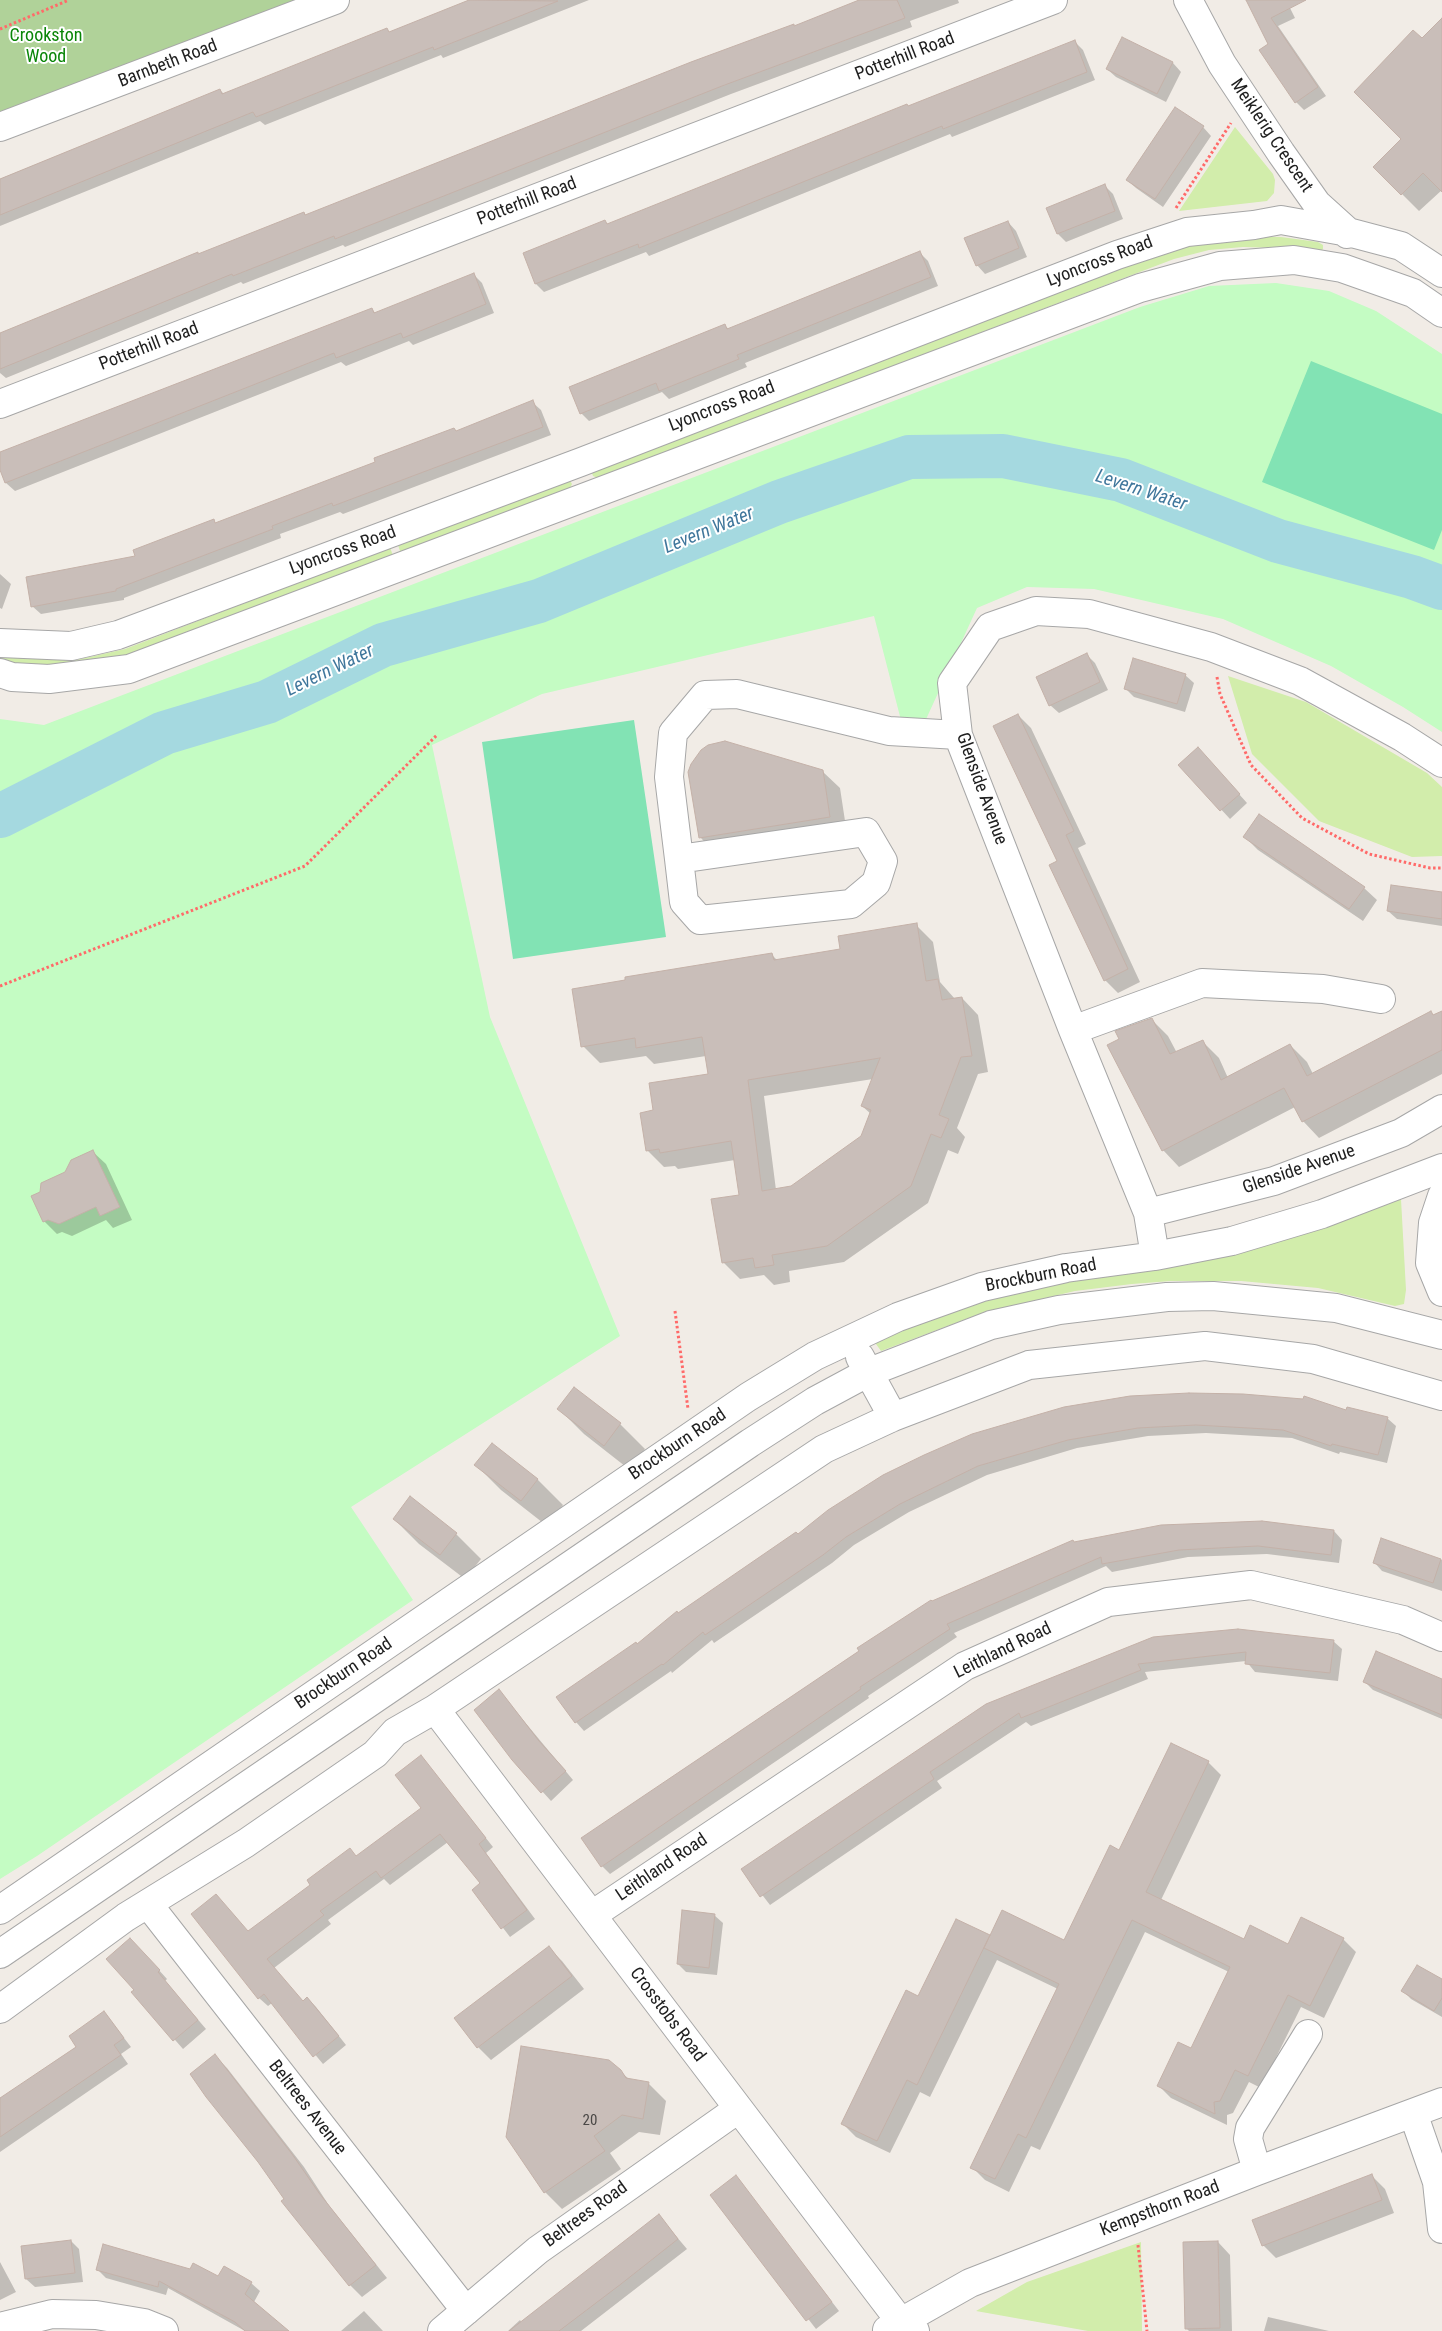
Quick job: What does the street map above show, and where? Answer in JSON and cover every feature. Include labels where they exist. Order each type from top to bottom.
[{"type":"street","name":"Barnbeth Road","points":[[0,127],[335,0]]},
{"type":"street","name":"Potterhill Road","points":[[0,404],[1053,0]]},
{"type":"street","name":"Meiklerig Crescent","points":[[1188,0],[1222,64],[1305,186],[1318,204],[1348,232]]},
{"type":"street","points":[[1281,220],[1298,210],[1305,186]]},
{"type":"street","name":"Lyoncross Road","points":[[0,643],[71,646],[118,635],[581,462],[1166,237],[1186,232],[1254,225],[1281,220],[1348,232],[1401,246],[1442,273]]},
{"type":"street","points":[[1342,268],[1348,232]]},
{"type":"street","name":"Lyoncross Road","points":[[0,674],[12,678],[50,679],[129,669],[1140,288],[1220,266],[1294,260],[1342,268],[1413,293],[1442,312]]},
{"type":"street","points":[[581,462],[593,494]]},
{"type":"street","name":"Glenside Avenue","points":[[1155,1256],[1148,1213],[1073,1030],[958,735],[952,683],[990,627],[1036,611],[1089,614],[1212,647],[1300,681],[1402,737],[1442,763]]},
{"type":"street","points":[[679,859],[866,832],[883,861],[876,883],[851,904],[700,920],[684,902],[669,777],[673,733],[705,694],[737,694],[889,731],[958,735]]},
{"type":"street","points":[[1073,1030],[1202,983],[1323,989],[1381,999]]},
{"type":"street","name":"Glenside Avenue","points":[[1148,1213],[1274,1181],[1401,1134],[1442,1109]]},
{"type":"street","name":"Brockburn Road","points":[[0,1910],[748,1397],[815,1356],[852,1337],[931,1304],[982,1287],[1066,1268],[1155,1256],[1232,1241],[1322,1214],[1442,1168]]},
{"type":"street","points":[[1442,1196],[1433,1222],[1430,1263],[1442,1292]]},
{"type":"street","name":"Brockburn Road","points":[[0,1954],[785,1419],[867,1373],[991,1325],[1059,1310],[1167,1297],[1213,1296],[1252,1298],[1336,1308],[1442,1334]]},
{"type":"street","points":[[852,1337],[867,1373],[893,1417]]},
{"type":"street","points":[[0,2008],[148,1904],[246,1843],[375,1754],[395,1732],[435,1709],[824,1449],[893,1417],[1029,1365],[1205,1346],[1313,1359],[1442,1396]]},
{"type":"street","name":"Leithland Road","points":[[592,1915],[965,1666],[1108,1602],[1251,1585],[1403,1620],[1442,1637]]},
{"type":"street","name":"Crosstobs Road","points":[[435,1709],[738,2109],[900,2328]]},
{"type":"street","points":[[245,1742],[265,1773]]},
{"type":"street","name":"Beltrees Avenue","points":[[148,1904],[466,2312]]},
{"type":"street","points":[[1257,2171],[1248,2139],[1250,2128],[1308,2034]]},
{"type":"street","name":"Kempsthorn Road","points":[[900,2328],[970,2283],[1257,2171],[1442,2102]]},
{"type":"street","name":"Beltrees Road","points":[[442,2331],[538,2250],[738,2109]]},
{"type":"street","points":[[1413,2113],[1437,2182],[1442,2229]]},
{"type":"street","points":[[0,2327],[52,2314],[96,2315],[144,2323],[164,2331]]},
{"type":"path","points":[[0,30],[69,0]]},
{"type":"path","points":[[1166,237],[1175,210],[1231,123],[1252,108]]},
{"type":"path","points":[[1212,647],[1220,694],[1251,765],[1302,818],[1369,854],[1430,868],[1442,868]]},
{"type":"path","points":[[0,986],[305,866],[437,735]]},
{"type":"path","points":[[675,1311],[689,1415]]},
{"type":"path","points":[[1136,2219],[1147,2331]]},
{"type":"green space","name":"Crookston Wood","points":[[0,0],[300,0],[0,113]]},
{"type":"green space","points":[[1235,127],[1273,174],[1275,180],[1274,193],[1267,201],[1179,211]]},
{"type":"green space","points":[[1244,236],[1281,237],[1318,242],[1323,245],[1323,249],[1320,252],[1243,247],[1209,250],[1174,259],[598,478],[593,476],[592,473],[1171,248]]},
{"type":"green space","points":[[1276,283],[1329,291],[1376,311],[1442,354],[1442,732],[1403,707],[1331,666],[1223,619],[1094,589],[1027,587],[977,608],[922,728],[903,728],[874,616],[542,694],[432,745],[490,1017],[620,1336],[351,1507],[413,1600],[37,1856],[0,1879],[0,719],[44,725],[1140,307],[1209,286]]},
{"type":"green space","points":[[1311,361],[1442,414],[1442,530],[1434,550],[1262,482]]},
{"type":"green space","points":[[569,479],[572,484],[570,488],[401,554],[398,545]]},
{"type":"green space","points":[[390,547],[393,556],[104,666],[0,665],[0,654],[76,660],[125,649]]},
{"type":"green space","points":[[1228,676],[1306,702],[1427,773],[1442,787],[1442,856],[1412,857],[1319,821],[1252,754]]},
{"type":"green space","points":[[634,720],[666,937],[513,959],[482,742]]},
{"type":"green space","points":[[1401,1199],[1406,1290],[1404,1304],[1395,1306],[1318,1288],[1241,1281],[1171,1281],[1075,1291],[982,1313],[881,1351],[876,1344],[875,1340],[987,1300],[1068,1282],[1186,1265],[1239,1253],[1321,1229]]},
{"type":"green space","points":[[1141,2242],[1142,2331],[1088,2331],[976,2311],[1027,2282]]},
{"type":"building","points":[[469,0],[558,1],[434,50],[433,47],[256,117],[253,112],[0,215],[0,179],[220,89],[222,94],[387,28],[389,32]]},
{"type":"building","points":[[859,0],[897,0],[905,18],[722,86],[335,239],[334,236],[233,276],[232,274],[0,369],[0,333],[198,252],[198,254],[304,212],[305,215],[691,62],[794,24],[794,26]]},
{"type":"building","points":[[1246,0],[1306,0],[1271,18],[1318,87],[1295,103],[1259,50],[1268,44]]},
{"type":"building","points":[[1442,18],[1442,192],[1423,173],[1401,195],[1373,167],[1401,139],[1354,92],[1413,30],[1422,38]]},
{"type":"building","points":[[1122,37],[1173,62],[1157,94],[1106,69]]},
{"type":"building","points":[[1075,40],[1087,72],[943,129],[942,126],[639,248],[638,244],[535,284],[523,253],[605,220],[607,224],[907,104],[908,106]]},
{"type":"building","points":[[1175,107],[1204,126],[1155,199],[1126,180]]},
{"type":"building","points":[[1105,184],[1115,211],[1057,234],[1046,208]]},
{"type":"building","points":[[1008,221],[1019,248],[976,266],[964,238]]},
{"type":"building","points":[[920,251],[931,277],[737,355],[739,359],[659,391],[656,383],[580,414],[569,387],[725,324],[727,329]]},
{"type":"building","points":[[474,273],[486,304],[403,338],[401,333],[336,358],[334,353],[5,483],[0,470],[0,452],[372,308],[374,313]]},
{"type":"building","points":[[533,400],[543,427],[333,506],[332,503],[272,526],[273,529],[116,589],[116,591],[31,607],[26,577],[135,556],[133,550],[214,519],[215,523],[375,462],[374,458],[454,428],[456,431]]},
{"type":"building","points":[[1087,653],[1100,682],[1049,706],[1036,677]]},
{"type":"building","points":[[1133,658],[1186,674],[1177,704],[1124,689]]},
{"type":"building","points":[[1018,714],[1074,831],[1066,835],[1128,969],[1104,981],[1049,865],[1057,861],[993,726]]},
{"type":"building","points":[[725,741],[823,770],[830,817],[699,838],[688,772],[701,750],[708,745]]},
{"type":"building","points":[[1198,747],[1240,794],[1220,811],[1178,765]]},
{"type":"building","points":[[1259,814],[1365,887],[1349,909],[1243,837]]},
{"type":"building","points":[[1391,885],[1442,892],[1442,919],[1387,911]]},
{"type":"building","points":[[917,923],[926,981],[938,979],[942,1000],[962,997],[972,1056],[961,1057],[939,1115],[949,1119],[941,1138],[931,1134],[911,1186],[827,1246],[772,1255],[774,1265],[755,1268],[753,1258],[722,1263],[711,1199],[739,1195],[731,1141],[660,1153],[659,1149],[646,1151],[640,1113],[653,1110],[649,1083],[708,1074],[702,1037],[636,1048],[635,1038],[581,1047],[572,989],[625,980],[625,977],[772,953],[774,960],[840,949],[838,936]],"holes":[[[880,1058],[861,1106],[871,1110],[861,1136],[791,1186],[762,1191],[748,1080]]]},
{"type":"building","points":[[1431,1011],[1433,1015],[1442,1011],[1442,1050],[1302,1122],[1284,1088],[1162,1151],[1107,1045],[1119,1039],[1115,1031],[1152,1018],[1170,1054],[1203,1040],[1221,1080],[1290,1044],[1307,1076]]},
{"type":"building","points":[[93,1150],[120,1207],[100,1216],[96,1207],[59,1224],[48,1220],[43,1222],[31,1196],[40,1192],[41,1183],[65,1172],[71,1160]]},
{"type":"building","points":[[574,1387],[621,1423],[604,1446],[557,1409]]},
{"type":"building","points":[[1189,1393],[1243,1394],[1303,1399],[1304,1396],[1346,1410],[1347,1407],[1388,1417],[1378,1455],[1332,1444],[1331,1446],[1283,1430],[1196,1425],[1138,1428],[1068,1440],[978,1466],[900,1504],[846,1537],[823,1555],[705,1635],[703,1632],[663,1665],[575,1723],[556,1697],[636,1642],[637,1644],[677,1611],[678,1613],[796,1532],[798,1534],[828,1510],[883,1475],[924,1455],[972,1434],[1064,1407],[1130,1396]]},
{"type":"building","points":[[492,1443],[538,1479],[521,1501],[474,1465]]},
{"type":"building","points":[[410,1496],[457,1533],[440,1555],[393,1519]]},
{"type":"building","points":[[1262,1521],[1334,1530],[1331,1555],[1258,1546],[1179,1550],[1102,1564],[1101,1557],[947,1624],[950,1629],[860,1687],[861,1689],[601,1867],[581,1838],[859,1651],[857,1648],[931,1600],[1073,1540],[1074,1542],[1161,1525]]},
{"type":"building","points":[[1381,1538],[1441,1559],[1433,1583],[1373,1563]]},
{"type":"building","points":[[1238,1629],[1334,1640],[1330,1673],[1245,1664],[1246,1652],[1138,1664],[1141,1670],[1021,1718],[1019,1713],[930,1772],[934,1779],[760,1897],[741,1869],[986,1704],[1153,1637]]},
{"type":"building","points":[[1376,1651],[1442,1679],[1442,1715],[1363,1682]]},
{"type":"building","points":[[499,1689],[539,1741],[566,1771],[541,1793],[512,1760],[474,1710]]},
{"type":"building","points":[[1171,1743],[1209,1761],[1146,1892],[1244,1939],[1250,1925],[1288,1944],[1301,1917],[1344,1938],[1310,2006],[1288,1995],[1248,2076],[1235,2070],[1220,2101],[1214,2102],[1215,2114],[1157,2086],[1178,2042],[1191,2048],[1230,1967],[1132,1920],[1026,2138],[1018,2134],[995,2179],[970,2168],[1059,1984],[984,1948],[1002,1910],[1064,1940],[1110,1845],[1119,1850]]},
{"type":"building","points":[[421,1755],[486,1838],[479,1844],[527,1910],[501,1929],[472,1890],[480,1883],[440,1834],[381,1878],[376,1871],[320,1911],[324,1915],[267,1959],[303,2001],[307,1997],[339,2036],[313,2057],[264,1994],[258,1999],[191,1914],[216,1894],[248,1931],[310,1885],[307,1880],[350,1848],[356,1856],[421,1808],[395,1775]]},
{"type":"building","points":[[682,1910],[715,1914],[709,1968],[677,1964]]},
{"type":"building","points":[[956,1919],[990,1935],[917,2085],[907,2080],[877,2141],[841,2124],[906,1990],[918,1996]]},
{"type":"building","points":[[130,1938],[160,1970],[158,1972],[198,2020],[173,2041],[131,1992],[134,1990],[106,1959]]},
{"type":"building","points":[[549,1946],[572,1976],[477,2048],[454,2018]]},
{"type":"building","points":[[1417,1965],[1442,1979],[1442,1998],[1434,2011],[1401,1991]]},
{"type":"building","points":[[104,2011],[124,2038],[114,2045],[121,2055],[0,2137],[0,2098],[76,2047],[69,2036]]},
{"type":"building","points":[[521,2046],[609,2060],[621,2070],[626,2078],[649,2082],[643,2119],[622,2115],[594,2136],[605,2151],[544,2193],[506,2137]]},
{"type":"building","points":[[215,2054],[292,2154],[319,2193],[376,2265],[349,2286],[281,2201],[284,2199],[258,2162],[190,2074]]},
{"type":"building","points":[[1372,2174],[1382,2200],[1262,2246],[1252,2220]]},
{"type":"building","points":[[736,2175],[832,2302],[806,2321],[710,2195]]},
{"type":"building","points":[[659,2214],[678,2239],[621,2284],[559,2331],[509,2331]]},
{"type":"building","points":[[71,2240],[75,2273],[25,2279],[21,2246]]},
{"type":"building","points":[[1218,2241],[1220,2328],[1185,2329],[1183,2242]]},
{"type":"building","points":[[103,2244],[190,2269],[193,2263],[218,2276],[224,2266],[252,2282],[245,2294],[289,2331],[245,2331],[235,2322],[159,2281],[158,2287],[96,2270]]},
{"type":"waterway","name":"Levern Water","points":[[0,816],[164,733],[267,702],[383,645],[539,601],[779,502],[909,457],[1003,456],[1121,480],[1278,541],[1412,577],[1442,588]]}]
